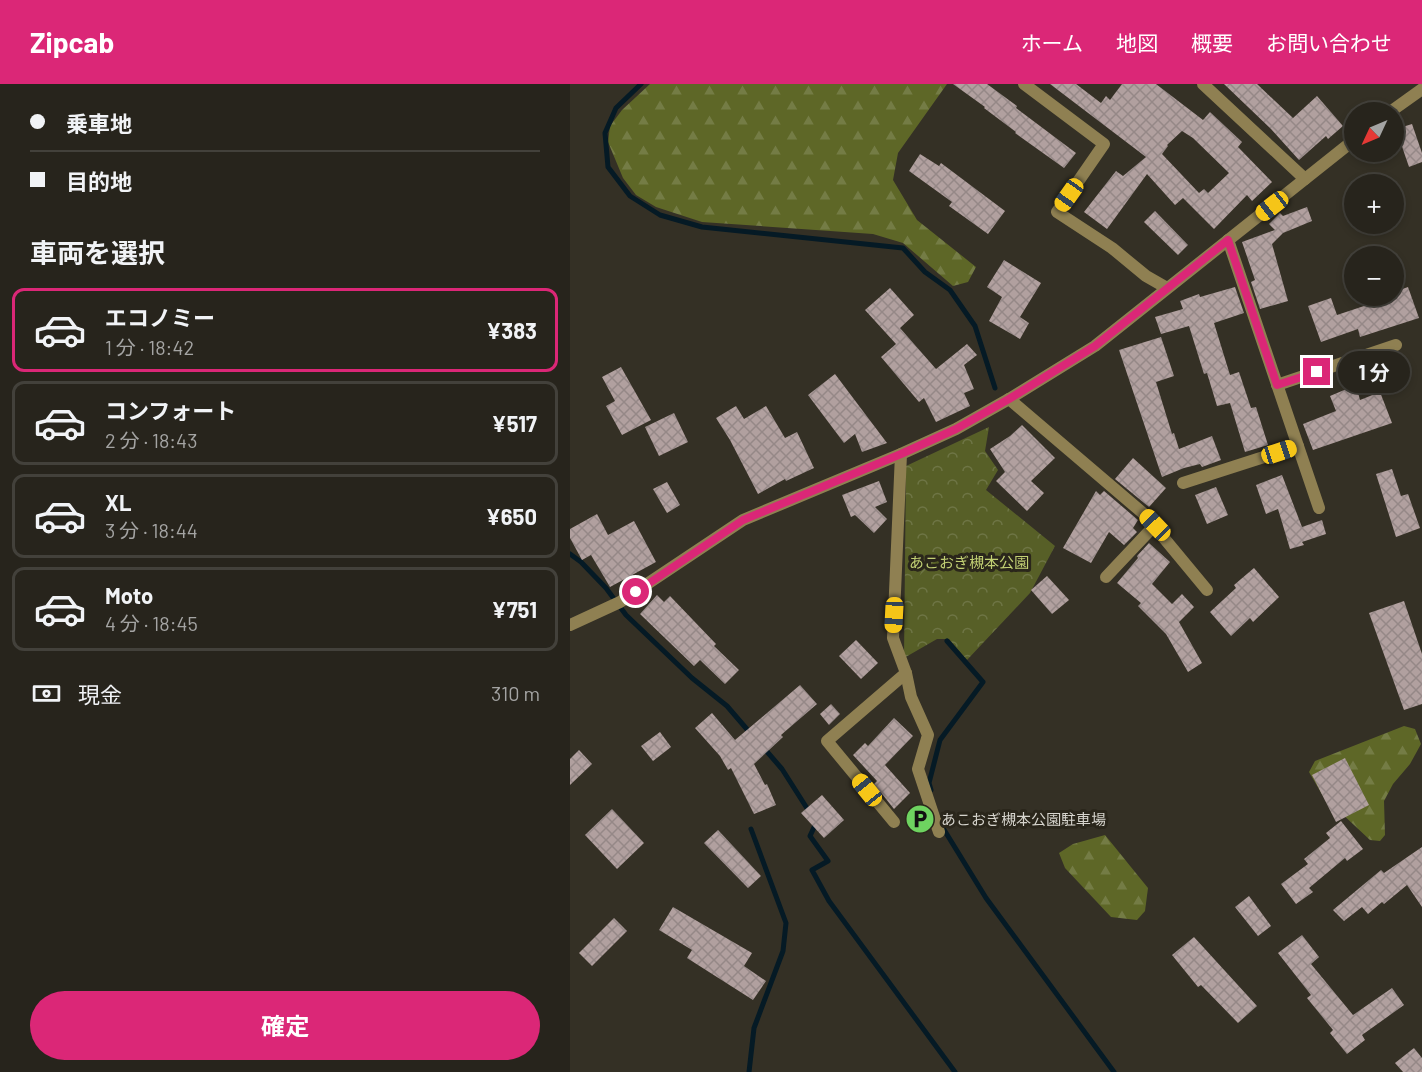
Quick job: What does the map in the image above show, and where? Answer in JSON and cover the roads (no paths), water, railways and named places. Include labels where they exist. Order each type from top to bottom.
[{"type":"street","points":[[1024,84],[1104,144],[1057,212],[1112,248],[1146,276],[1167,288]]},
{"type":"street","points":[[1203,84],[1305,180]]},
{"type":"street","points":[[1404,102],[1422,89]]},
{"type":"street","points":[[570,625],[620,602],[743,520],[956,429],[1009,399],[1095,346],[1344,148]]},
{"type":"street","points":[[1228,240],[1319,508]]},
{"type":"street","points":[[1277,385],[1396,345]]},
{"type":"street","points":[[1009,399],[1155,525],[1207,590]]},
{"type":"street","points":[[1183,483],[1298,446]]},
{"type":"street","points":[[901,454],[893,638],[906,673],[911,697],[928,735],[918,769],[939,832]]},
{"type":"street","points":[[1106,577],[1155,525]]},
{"type":"street","points":[[894,822],[827,741],[906,673]]},
{"type":"waterway","points":[[641,84],[616,108],[605,133],[608,167],[630,196],[660,215],[702,227],[903,248],[925,272],[950,290],[975,326],[995,388]]},
{"type":"waterway","points":[[570,554],[606,588],[626,615],[692,678],[727,706],[751,734]]},
{"type":"waterway","points":[[931,790],[929,783],[940,740],[983,682],[947,641]]},
{"type":"waterway","points":[[763,747],[782,769],[810,813]]},
{"type":"waterway","points":[[816,823],[810,836],[828,861],[812,870],[829,901],[955,1072]]},
{"type":"waterway","points":[[943,828],[986,898],[1114,1072]]},
{"type":"waterway","points":[[749,1072],[754,1028],[783,951],[786,923],[751,829]]},
{"type":"place","name":"あこおぎ槻本公園駐車場","points":[[920,819]]},
{"type":"park label","name":"あこおぎ槻本公園","points":[[969,562]]}]
